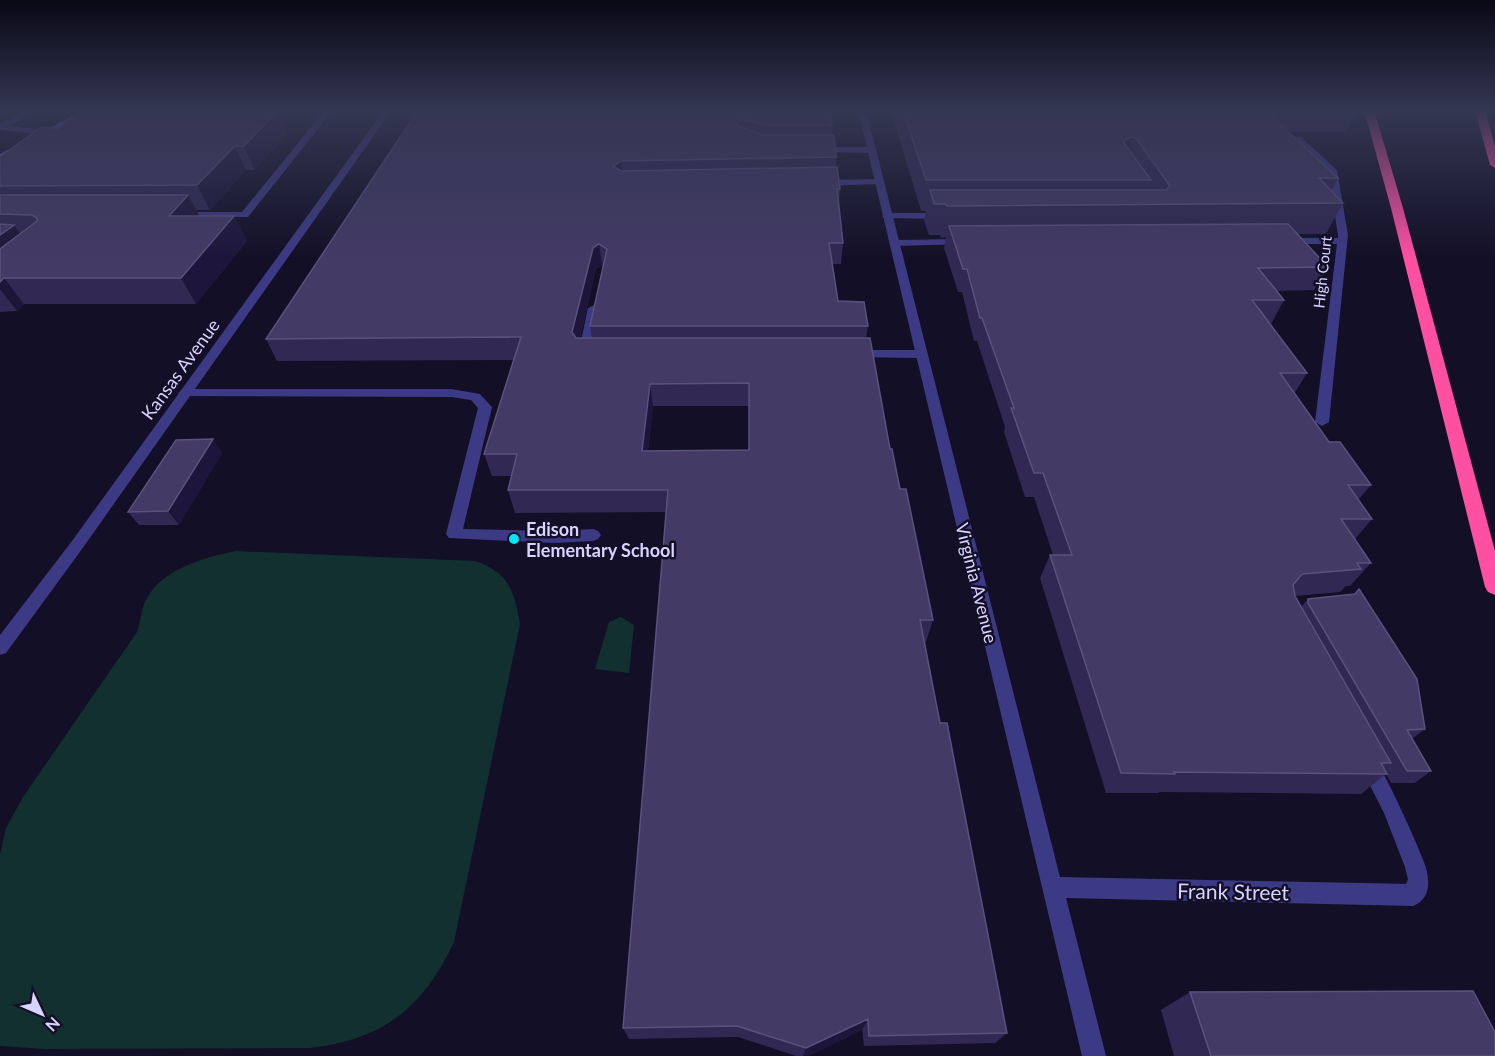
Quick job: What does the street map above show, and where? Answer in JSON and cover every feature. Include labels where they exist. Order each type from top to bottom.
[{"type":"highway","points":[[1383,159],[1495,587]]},
{"type":"street","points":[[163,215],[245,215],[290,159]]},
{"type":"street","name":"Kansas Avenue","points":[[0,648],[352,159]]},
{"type":"street","name":"Virginia Avenue","points":[[874,159],[1094,1056]]},
{"type":"street","name":"High Court","points":[[1320,159],[1332,170],[1342,241],[1322,422]]},
{"type":"street","points":[[810,183],[879,182]]},
{"type":"street","points":[[887,216],[960,216]]},
{"type":"street","points":[[1272,241],[1342,241]]},
{"type":"street","points":[[894,243],[980,242]]},
{"type":"street","points":[[596,355],[584,355],[598,291]]},
{"type":"street","points":[[846,354],[920,354]]},
{"type":"street","points":[[184,393],[452,393],[475,397],[485,407],[454,534],[554,537],[593,535]]},
{"type":"street","name":"Frank Street","points":[[1053,887],[1413,896],[1417,891],[1418,879],[1415,867],[1392,807],[1358,748]]},
{"type":"green space","points":[[235,551],[475,561],[496,571],[508,584],[520,624],[454,942],[429,985],[398,1017],[359,1037],[335,1044],[309,1048],[45,1049],[0,1046],[0,854],[6,828],[23,797],[137,632],[144,604],[151,592],[160,582],[183,567],[209,557]]},
{"type":"green space","points":[[621,617],[634,625],[629,673],[595,669],[609,622]]},
{"type":"building","points":[[0,159],[222,159],[197,185],[0,186]]},
{"type":"building","points":[[385,159],[713,159],[621,161],[613,166],[621,171],[837,167],[843,243],[829,243],[838,301],[864,302],[868,326],[590,326],[607,249],[599,244],[593,248],[572,332],[576,338],[870,338],[890,449],[892,449],[900,489],[906,489],[933,620],[920,620],[940,723],[947,723],[1007,1033],[869,1036],[868,1019],[806,1048],[737,1026],[623,1028],[668,490],[508,490],[517,454],[484,454],[521,337],[266,339]],"holes":[[[749,383],[749,450],[642,451],[650,384]]]},
{"type":"building","points":[[919,159],[1136,159],[1151,180],[926,180]]},
{"type":"building","points":[[1151,159],[1318,159],[1338,178],[1319,178],[1343,203],[947,206],[946,204],[934,204],[930,190],[1166,190],[1170,186]]},
{"type":"building","points":[[0,195],[188,195],[169,216],[234,216],[181,278],[4,278],[0,282],[0,249],[37,221],[37,218],[32,215],[0,214]]},
{"type":"building","points":[[0,224],[14,225],[0,235]]},
{"type":"building","points":[[1288,224],[1328,267],[1258,268],[1284,300],[1252,300],[1307,373],[1280,373],[1329,442],[1340,442],[1371,485],[1348,485],[1372,519],[1341,519],[1371,563],[1357,563],[1361,569],[1302,574],[1293,585],[1295,596],[1391,763],[1381,763],[1387,774],[1121,773],[1050,555],[1072,555],[1043,473],[1034,473],[1011,408],[1014,408],[982,318],[980,318],[967,269],[963,269],[949,226]]},
{"type":"building","points":[[213,439],[168,511],[128,512],[176,440]]},
{"type":"building","points":[[1359,589],[1417,679],[1425,729],[1407,730],[1431,771],[1407,771],[1308,603],[1308,599],[1355,594]]},
{"type":"building","points":[[1473,991],[1495,1032],[1495,1056],[1211,1056],[1190,992]]},
{"type":"place","name":"Edison Elementary School","points":[[514,539]]}]
